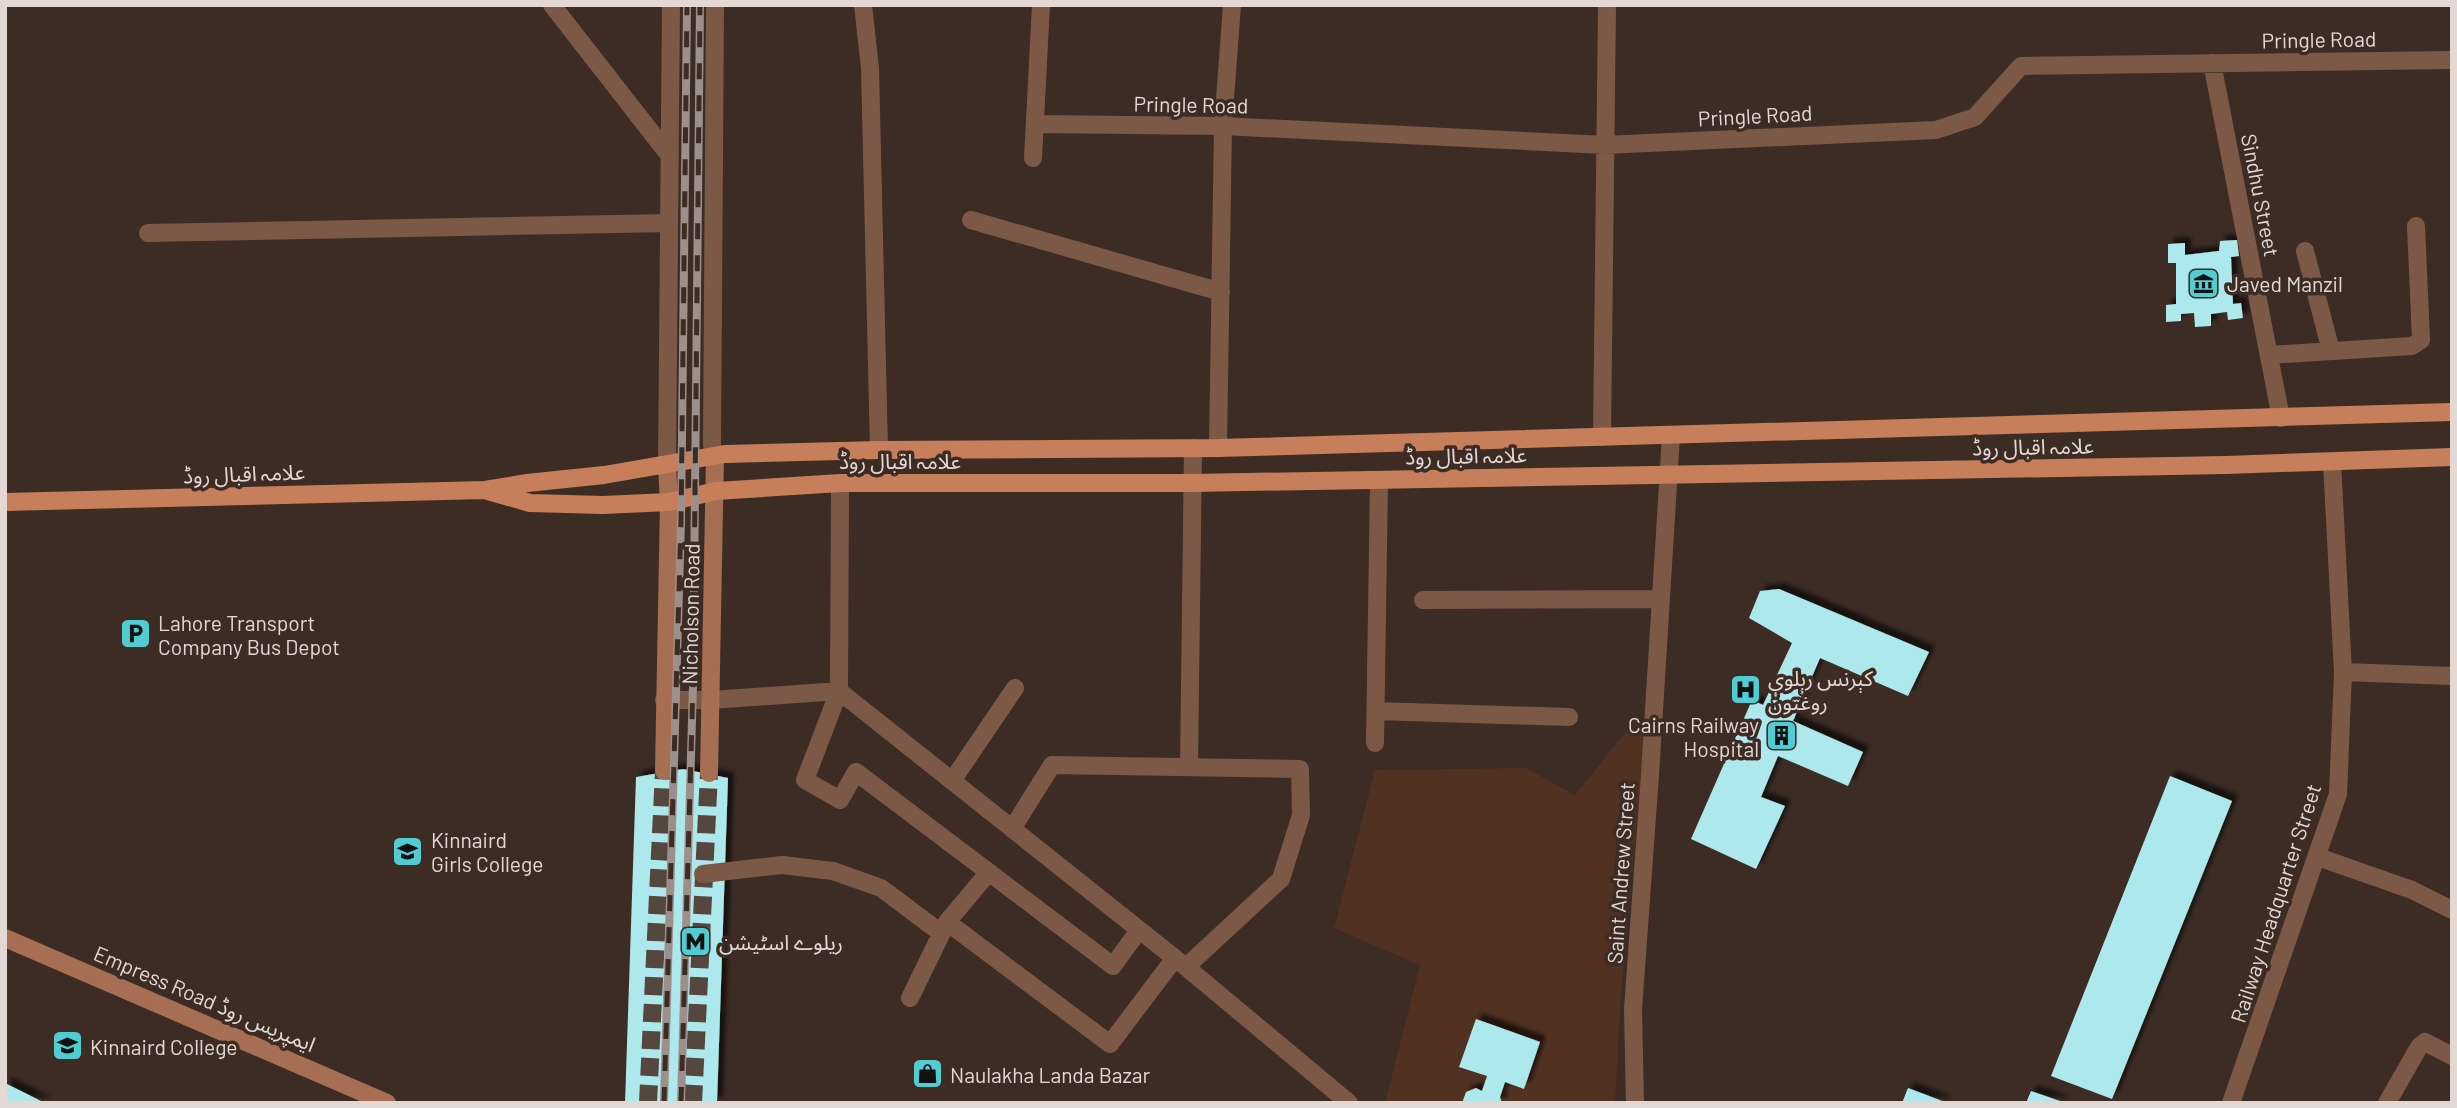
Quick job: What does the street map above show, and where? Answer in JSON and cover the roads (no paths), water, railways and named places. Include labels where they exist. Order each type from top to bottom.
[{"type":"main road","name":"علامہ اقبال روڈ","points":[[5,502],[485,490],[715,456],[879,450],[1218,448],[2452,412]]},
{"type":"main road","name":"Nicholson Road","points":[[709,773],[715,456]]},
{"type":"main road","name":"علامہ اقبال روڈ","points":[[485,490],[530,503],[603,505],[669,502],[716,491],[839,483],[1192,484],[2332,462],[2452,457]]},
{"type":"main road","name":"Nicholson Road","points":[[664,771],[669,502],[667,465]]},
{"type":"main road","name":"Empress Road ایمپریس روڈ","points":[[5,938],[387,1103]]},
{"type":"street","points":[[552,5],[669,155]]},
{"type":"street","points":[[667,465],[671,5]]},
{"type":"street","points":[[715,5],[712,445],[715,456]]},
{"type":"street","points":[[863,5],[870,68],[879,450]]},
{"type":"street","points":[[1033,158],[1037,124],[1041,5]]},
{"type":"street","points":[[1218,448],[1223,126],[1232,5]]},
{"type":"street","points":[[1602,437],[1607,5]]},
{"type":"street","name":"Pringle Road","points":[[1037,124],[1223,126],[1604,145],[1936,130],[1975,117],[2021,65],[2452,60]]},
{"type":"street","name":"Sindhu Street","points":[[2211,63],[2281,418]]},
{"type":"street","points":[[971,220],[1221,292]]},
{"type":"street","points":[[148,233],[669,223]]},
{"type":"street","points":[[2269,355],[2412,346],[2421,340],[2416,226]]},
{"type":"street","points":[[2305,251],[2331,351]]},
{"type":"street","name":"Saint Andrew Street","points":[[1635,1103],[1633,1009],[1671,436]]},
{"type":"street","points":[[1189,767],[1194,448]]},
{"type":"street","name":"Railway Headquarter Street","points":[[2231,1103],[2339,794],[2343,672],[2332,462]]},
{"type":"street","points":[[1376,743],[1380,480]]},
{"type":"street","points":[[839,483],[839,691],[805,780],[840,800],[856,772],[1113,966],[1139,930]]},
{"type":"street","points":[[1423,600],[1661,599]]},
{"type":"street","points":[[2343,672],[2452,676]]},
{"type":"street","points":[[952,781],[1014,688]]},
{"type":"street","points":[[664,700],[839,691],[1180,963],[1349,1103]]},
{"type":"street","points":[[1376,711],[1569,717]]},
{"type":"street","points":[[703,874],[782,865],[833,871],[881,888],[944,928],[1110,1044],[1180,963],[1281,879],[1301,815],[1300,769],[1052,765],[1012,829]]},
{"type":"street","points":[[2318,857],[2412,890],[2452,910]]},
{"type":"street","points":[[910,998],[944,928],[989,873]]},
{"type":"street","points":[[2387,1103],[2419,1047],[2425,1042],[2452,1056]]},
{"type":"tunnel","points":[[648,1103],[664,771]]},
{"type":"tunnel","points":[[693,1103],[709,773]]},
{"type":"railway","points":[[664,1103],[681,522],[687,5]]},
{"type":"railway","points":[[681,1103],[693,685],[700,5]]},
{"type":"place","name":"Javed Manzil","points":[[2204,283]]},
{"type":"place","name":"Lahore Transport Company Bus Depot","points":[[135,634]]},
{"type":"place","name":"کېرنس رېلوې روغتون","points":[[1745,689]]},
{"type":"place","name":"Cairns Railway Hospital","points":[[1782,736]]},
{"type":"place","name":"Kinnaird Girls College","points":[[408,851]]},
{"type":"place","name":"ریلوے اسٹیشن","points":[[696,941]]},
{"type":"place","name":"Kinnaird College","points":[[67,1046]]},
{"type":"place","name":"Naulakha Landa Bazar","points":[[927,1074]]}]
